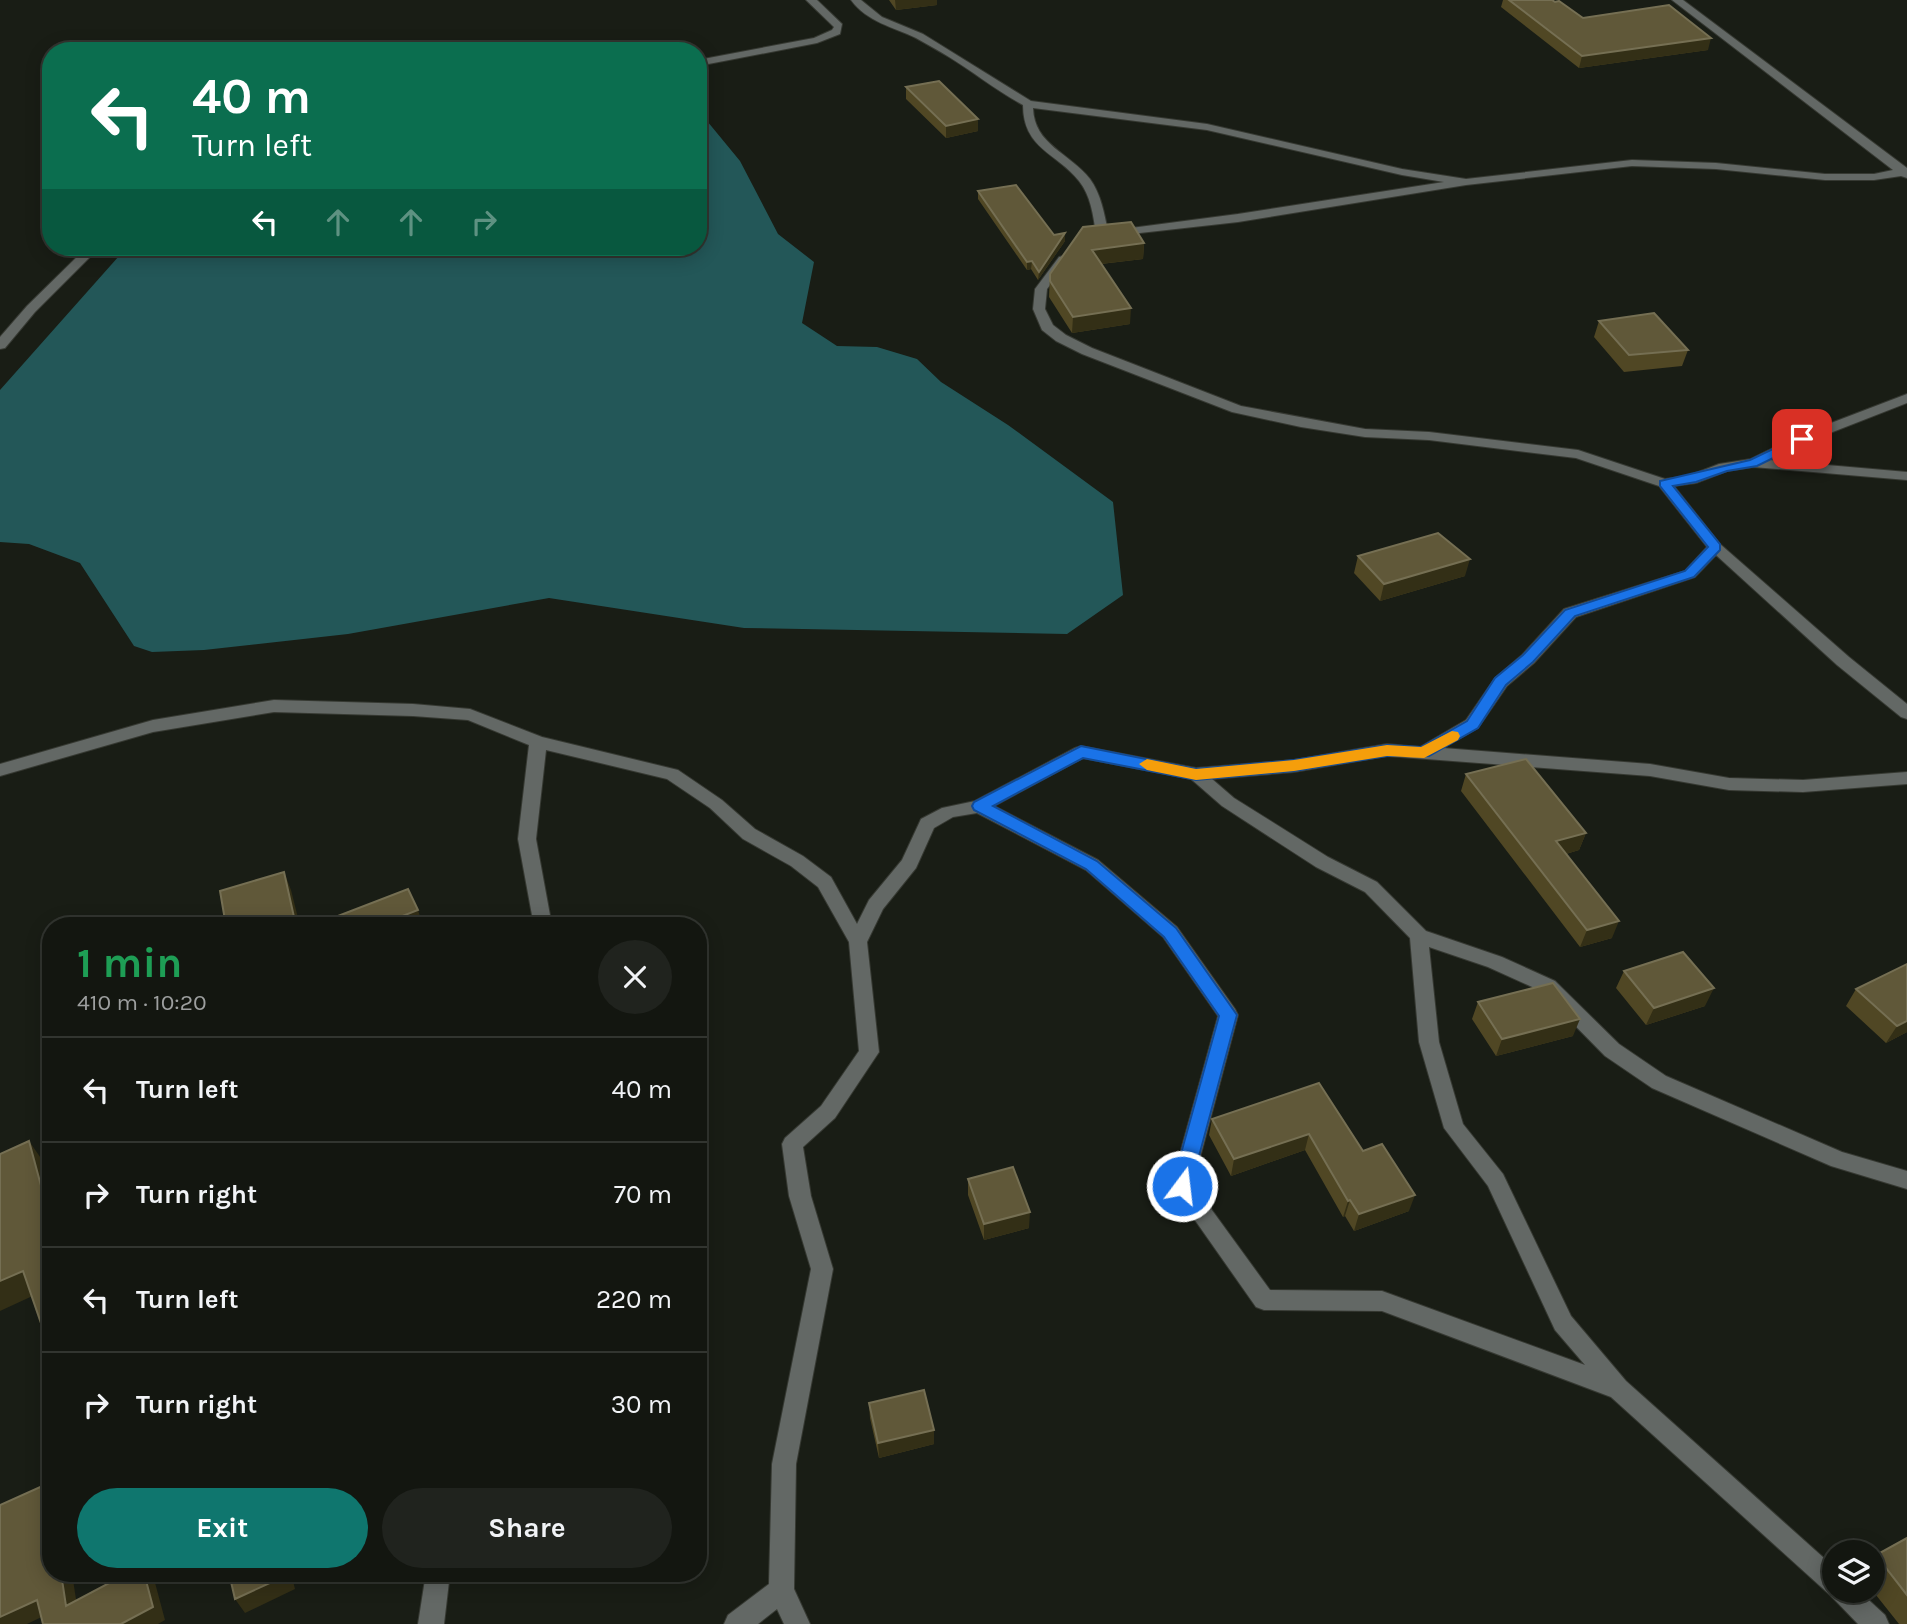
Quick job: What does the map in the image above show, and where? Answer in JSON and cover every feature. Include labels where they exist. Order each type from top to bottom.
[{"type":"street","points":[[707,61],[817,40],[836,32],[839,26],[810,0]]},
{"type":"street","points":[[856,0],[878,19],[919,36],[1028,104],[1207,127],[1402,172],[1466,182]]},
{"type":"street","points":[[1677,0],[1906,172]]},
{"type":"street","points":[[1028,104],[1027,119],[1038,140],[1082,177],[1095,197],[1096,234],[1238,218],[1466,182],[1632,163],[1716,166],[1825,177],[1874,177],[1906,172]]},
{"type":"street","points":[[1071,247],[1041,289],[1039,309],[1046,327],[1069,343],[1237,410],[1301,423],[1578,454],[1664,483],[1691,480],[1724,467],[1753,463],[1907,476]]},
{"type":"street","points":[[0,345],[30,309],[85,256]]},
{"type":"street","points":[[1753,463],[1802,439],[1907,398]]},
{"type":"street","points":[[1664,483],[1715,547],[1843,662],[1907,713]]},
{"type":"street","points":[[1424,753],[1472,724],[1500,682],[1528,659],[1570,613],[1689,574],[1715,547]]},
{"type":"street","points":[[0,770],[153,726],[274,706],[412,710],[470,715],[538,742],[673,774],[716,804],[749,834],[797,861],[825,883],[858,942],[869,1052],[828,1112],[792,1144],[800,1196],[822,1269],[784,1464],[782,1590],[797,1624]]},
{"type":"street","points":[[538,742],[527,839],[541,917]]},
{"type":"street","points":[[858,942],[876,905],[910,863],[927,824],[947,812],[979,806],[1081,752],[1196,774],[1294,766],[1387,750],[1650,770],[1729,784],[1803,786],[1907,778]]},
{"type":"street","points":[[1196,774],[1228,802],[1322,862],[1371,887],[1419,936],[1495,962],[1548,986],[1612,1050],[1658,1082],[1838,1160],[1907,1180]]},
{"type":"street","points":[[979,806],[1092,865],[1170,932],[1228,1015],[1182,1186],[1264,1300],[1381,1301],[1619,1389]]},
{"type":"street","points":[[1419,936],[1429,1042],[1454,1128],[1496,1180],[1563,1323],[1619,1389],[1822,1573]]},
{"type":"street","points":[[431,1624],[437,1582]]},
{"type":"street","points":[[737,1624],[782,1590]]},
{"type":"street","points":[[1854,1603],[1876,1624]]},
{"type":"water","points":[[707,121],[740,161],[778,234],[814,262],[802,323],[837,346],[877,347],[917,359],[941,382],[1008,425],[1113,502],[1123,595],[1067,634],[744,628],[549,598],[348,634],[204,650],[152,652],[134,646],[80,563],[29,544],[0,542],[0,390],[119,256],[707,256]]},
{"type":"building","points":[[1509,0],[1559,1],[1583,18],[1669,5],[1711,38],[1582,56]]},
{"type":"building","points":[[939,81],[978,119],[946,126],[906,87]]},
{"type":"building","points":[[1016,185],[1054,235],[1065,233],[1039,272],[1032,261],[1027,262],[978,191]]},
{"type":"building","points":[[1131,222],[1144,243],[1092,250],[1131,308],[1073,317],[1050,281],[1050,274],[1083,227]]},
{"type":"building","points":[[1654,313],[1688,350],[1629,355],[1599,321]]},
{"type":"building","points":[[1438,533],[1470,559],[1384,584],[1358,556]]},
{"type":"building","points":[[1526,759],[1586,833],[1556,841],[1619,921],[1587,930],[1466,774]]},
{"type":"building","points":[[284,872],[294,917],[224,917],[220,891]]},
{"type":"building","points":[[408,889],[418,910],[400,917],[335,917]]},
{"type":"building","points":[[1683,952],[1714,988],[1654,1008],[1624,971]]},
{"type":"building","points":[[1907,964],[1907,1021],[1897,1026],[1856,989]]},
{"type":"building","points":[[1553,983],[1580,1019],[1502,1039],[1478,1002]]},
{"type":"building","points":[[1319,1083],[1363,1151],[1382,1144],[1415,1195],[1359,1214],[1350,1200],[1348,1201],[1309,1134],[1234,1159],[1212,1119]]},
{"type":"building","points":[[29,1141],[42,1189],[42,1326],[23,1271],[0,1281],[0,1154]]},
{"type":"building","points":[[1013,1167],[1030,1212],[984,1224],[968,1179]]},
{"type":"building","points":[[924,1390],[934,1430],[878,1443],[869,1403]]},
{"type":"building","points":[[42,1486],[42,1582],[62,1582],[66,1606],[111,1582],[146,1582],[153,1607],[121,1624],[43,1624],[37,1600],[0,1617],[0,1505]]},
{"type":"building","points":[[1907,1538],[1907,1595],[1885,1567],[1885,1550]]},
{"type":"building","points":[[231,1582],[272,1582],[235,1599]]},
{"type":"slow traffic","points":[[1147,764],[1196,774],[1294,766],[1387,750],[1424,753],[1452,736]]},
{"type":"route","points":[[1182,1186],[1228,1015],[1170,932],[1092,865],[979,806],[1081,752],[1196,774],[1294,766],[1387,750],[1424,753],[1472,724],[1500,682],[1528,659],[1570,613],[1689,574],[1715,547],[1664,483],[1691,480],[1724,467],[1753,463],[1802,439]]}]
